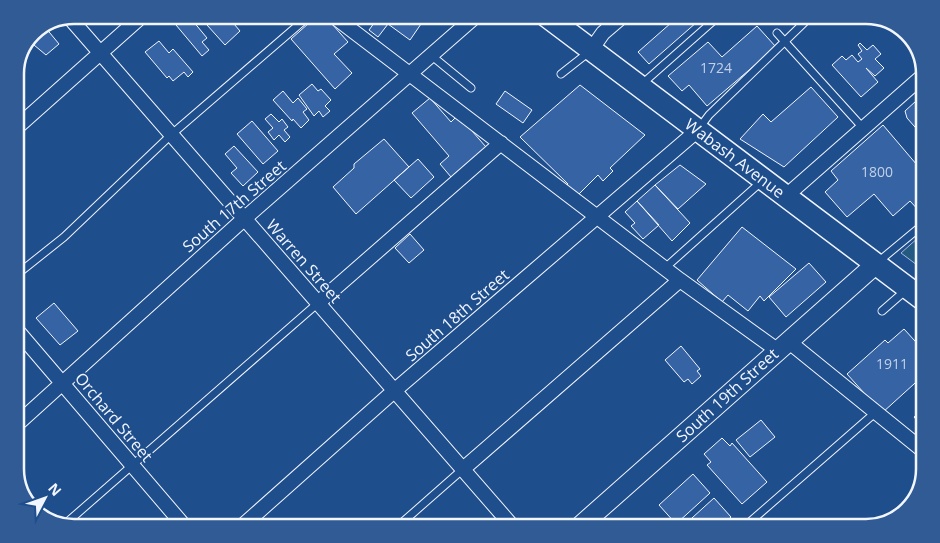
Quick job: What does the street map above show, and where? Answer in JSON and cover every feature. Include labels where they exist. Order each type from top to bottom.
[{"type":"main road","name":"Wabash Avenue","points":[[557,24],[916,294]]},
{"type":"street","name":"Warren Street","points":[[75,24],[506,519]]},
{"type":"street","points":[[24,121],[133,24]]},
{"type":"street","points":[[344,24],[680,280],[782,346],[826,364],[876,412],[916,445]]},
{"type":"street","name":"South 17th Street","points":[[24,418],[246,218],[467,24]]},
{"type":"street","points":[[591,50],[603,33],[614,24]]},
{"type":"street","points":[[785,197],[916,82]]},
{"type":"street","name":"South 18th Street","points":[[250,519],[394,391],[698,130]]},
{"type":"street","points":[[318,303],[501,143]]},
{"type":"street","name":"South 19th Street","points":[[588,519],[876,264]]},
{"type":"street","points":[[463,469],[680,280]]},
{"type":"street","name":"Orchard Street","points":[[24,339],[178,519]]},
{"type":"lane","points":[[24,269],[64,237],[172,134],[300,24]]},
{"type":"lane","points":[[640,86],[710,24]]},
{"type":"lane","points":[[698,130],[709,115],[775,53],[784,41],[802,24]]},
{"type":"lane","points":[[777,33],[863,128]]},
{"type":"lane","points":[[561,74],[591,50]]},
{"type":"lane","points":[[432,56],[471,88]]},
{"type":"lane","points":[[665,268],[763,180]]},
{"type":"lane","points":[[876,264],[916,231]]},
{"type":"lane","points":[[882,312],[908,288]]},
{"type":"lane","points":[[72,519],[318,303]]},
{"type":"lane","points":[[753,519],[876,412]]},
{"type":"lane","points":[[406,519],[463,469]]},
{"type":"shaded area","points":[[916,240],[916,264],[901,253]]},
{"type":"building","points":[[195,24],[207,38],[202,42],[209,50],[202,56],[176,25]]},
{"type":"building","points":[[206,24],[234,24],[240,31],[225,45]]},
{"type":"building","points":[[308,24],[332,24],[348,42],[334,54],[352,73],[335,89],[291,39]]},
{"type":"building","points":[[373,24],[388,24],[378,37],[369,30]]},
{"type":"building","points":[[388,24],[421,24],[410,40]]},
{"type":"building","points":[[670,24],[695,24],[649,64],[638,52]]},
{"type":"building","points":[[757,26],[776,47],[707,106],[689,85],[682,91],[668,76],[708,42],[722,57]]},
{"type":"building","points":[[48,31],[59,44],[46,55],[33,44]]},
{"type":"building","points":[[159,41],[169,53],[173,49],[193,72],[188,77],[184,72],[173,81],[169,76],[167,78],[145,52]]},
{"type":"building","points":[[860,43],[867,50],[873,45],[881,54],[875,59],[884,68],[875,76],[866,68],[878,82],[861,97],[832,65],[842,56],[846,60],[852,55],[858,62],[862,59],[858,54],[862,51],[858,45]]},
{"type":"building","points":[[312,84],[318,91],[321,89],[331,100],[325,106],[330,111],[323,117],[319,111],[314,116],[299,95]]},
{"type":"building","points":[[580,85],[645,135],[610,168],[613,171],[603,181],[598,175],[578,195],[565,187],[568,184],[520,137]]},
{"type":"building","points":[[811,87],[838,117],[784,167],[740,139],[763,114],[771,122]]},
{"type":"building","points":[[283,91],[293,103],[298,98],[307,109],[303,112],[309,120],[301,128],[273,100]]},
{"type":"building","points":[[505,91],[532,110],[523,123],[496,104]]},
{"type":"building","points":[[430,98],[451,122],[458,115],[486,147],[451,177],[440,164],[449,156],[412,113]]},
{"type":"building","points":[[916,101],[916,128],[907,118],[905,111]]},
{"type":"building","points":[[271,114],[279,122],[282,119],[288,127],[284,130],[290,137],[285,142],[279,135],[274,140],[268,132],[273,128],[265,119]]},
{"type":"building","points":[[252,121],[278,151],[263,164],[237,134]]},
{"type":"building","points":[[883,125],[916,164],[916,208],[910,201],[893,216],[874,194],[847,217],[825,192],[838,180],[831,171]]},
{"type":"building","points":[[384,139],[409,167],[356,214],[333,187],[354,168],[354,164]]},
{"type":"building","points":[[234,146],[258,172],[243,186],[231,173],[237,168],[225,154]]},
{"type":"building","points":[[418,159],[434,177],[411,198],[394,180]]},
{"type":"building","points":[[680,165],[706,184],[678,209],[655,185]]},
{"type":"building","points":[[655,185],[690,223],[672,241],[637,201]]},
{"type":"building","points":[[637,201],[659,225],[643,239],[631,226],[635,223],[625,212]]},
{"type":"building","points":[[742,227],[796,269],[764,301],[760,296],[748,311],[728,295],[722,302],[697,280]]},
{"type":"building","points":[[410,234],[424,250],[409,263],[395,248]]},
{"type":"building","points":[[809,263],[826,282],[786,317],[769,297]]},
{"type":"building","points":[[54,303],[78,331],[60,345],[36,318]]},
{"type":"building","points":[[904,329],[916,342],[916,382],[882,413],[847,374],[885,340],[888,343]]},
{"type":"building","points":[[681,346],[700,369],[697,371],[701,376],[692,384],[688,379],[684,382],[665,360]]},
{"type":"building","points":[[761,420],[775,437],[750,457],[736,440]]},
{"type":"building","points":[[722,438],[730,446],[732,443],[767,482],[742,504],[707,465],[711,462],[704,454]]},
{"type":"building","points":[[693,474],[710,493],[681,519],[672,519],[659,505]]},
{"type":"building","points":[[714,498],[731,517],[729,519],[691,519]]}]
